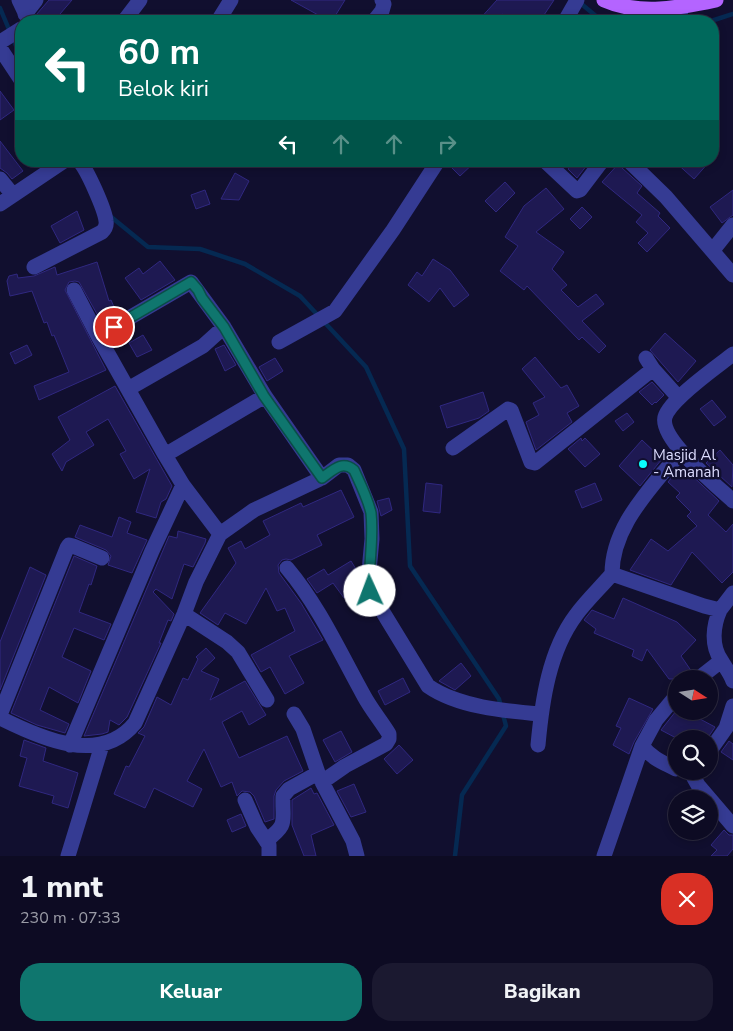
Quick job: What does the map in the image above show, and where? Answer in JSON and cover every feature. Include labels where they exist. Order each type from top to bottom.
[{"type":"main road","points":[[604,0],[634,8],[680,15],[716,0]]},
{"type":"street","points":[[17,15],[19,0]]},
{"type":"street","points":[[26,15],[36,0]]},
{"type":"street","points":[[129,15],[140,0]]},
{"type":"street","points":[[379,15],[384,4],[382,0]]},
{"type":"street","points":[[569,15],[577,0]]},
{"type":"street","points":[[221,15],[228,2]]},
{"type":"street","points":[[0,204],[55,167]]},
{"type":"street","points":[[34,267],[102,232],[106,227],[106,221],[93,185],[82,167]]},
{"type":"street","points":[[279,342],[334,311],[393,230],[434,167]]},
{"type":"street","points":[[551,167],[577,192],[597,167]]},
{"type":"street","points":[[635,167],[666,197],[733,275]]},
{"type":"street","points":[[0,179],[13,195]]},
{"type":"street","points":[[713,250],[733,225]]},
{"type":"street","points":[[98,336],[191,282],[224,327],[264,396],[322,478]]},
{"type":"street","points":[[74,290],[183,485],[220,534]]},
{"type":"street","points":[[128,389],[203,346],[224,327]]},
{"type":"street","points":[[733,354],[679,398],[667,412],[665,424],[667,432],[682,453],[733,501]]},
{"type":"street","points":[[453,448],[508,409],[511,410],[531,462],[535,463],[649,364],[679,398]]},
{"type":"street","points":[[166,455],[264,396]]},
{"type":"street","points":[[538,744],[540,714],[553,659],[565,633],[576,615],[612,574],[612,561],[625,522],[646,492],[682,453]]},
{"type":"street","points":[[102,558],[73,546],[69,545],[67,548],[0,717],[32,734],[70,745],[102,745],[118,739],[128,732],[135,723],[184,614],[196,582],[220,534],[254,510],[322,478],[339,465],[348,465],[354,470],[370,512],[372,540],[369,571],[370,591],[428,686],[443,695],[494,709],[540,714]]},
{"type":"street","points":[[70,745],[152,551],[183,485]]},
{"type":"street","points":[[266,841],[281,829],[284,819],[283,796],[288,789],[320,778],[345,766],[386,744],[389,739],[389,734],[365,698],[312,602],[301,584],[287,568]]},
{"type":"street","points":[[612,574],[720,610]]},
{"type":"street","points":[[733,592],[720,610],[714,631],[717,652],[733,681]]},
{"type":"street","points":[[184,614],[227,642],[238,652],[268,700]]},
{"type":"street","points":[[710,670],[721,661]]},
{"type":"street","points":[[604,856],[642,746],[656,720],[668,706]]},
{"type":"street","points":[[718,739],[726,728],[733,706]]},
{"type":"street","points":[[294,714],[303,729],[320,778],[353,841],[357,856]]},
{"type":"street","points":[[70,855],[102,745]]},
{"type":"street","points":[[642,746],[650,756],[668,765]]},
{"type":"street","points":[[694,780],[733,826]]},
{"type":"street","points":[[245,800],[257,826],[269,845],[269,856]]},
{"type":"building","points":[[49,0],[72,0],[59,15],[36,15]]},
{"type":"building","points":[[291,0],[345,0],[336,15],[318,15]]},
{"type":"building","points":[[497,0],[554,0],[544,15],[483,15]]},
{"type":"building","points":[[0,91],[14,110],[0,120]]},
{"type":"building","points":[[0,141],[15,161],[15,167],[20,167],[23,171],[12,179],[0,168]]},
{"type":"building","points":[[453,167],[470,167],[460,176],[452,168]]},
{"type":"building","points":[[570,167],[585,167],[577,178],[568,169]]},
{"type":"building","points":[[616,167],[622,167],[642,186],[637,193],[660,213],[658,216],[670,228],[647,252],[638,243],[648,233],[636,222],[642,215],[602,182]]},
{"type":"building","points":[[681,167],[705,167],[694,179]]},
{"type":"building","points":[[235,173],[249,181],[239,200],[221,199]]},
{"type":"building","points":[[505,182],[515,193],[496,212],[485,201]]},
{"type":"building","points":[[546,188],[564,209],[536,232],[564,252],[552,269],[567,285],[561,290],[578,307],[596,294],[604,304],[582,321],[606,346],[599,353],[582,337],[579,340],[527,286],[524,290],[500,271],[518,246],[505,237],[524,206]]},
{"type":"building","points":[[205,190],[210,204],[196,209],[191,195]]},
{"type":"building","points":[[733,190],[733,215],[722,223],[710,207]]},
{"type":"building","points":[[582,207],[592,217],[580,229],[570,219]]},
{"type":"building","points":[[77,211],[84,230],[60,243],[51,226]]},
{"type":"building","points":[[433,259],[450,270],[469,295],[454,307],[440,288],[429,302],[408,285],[417,272],[422,276]]},
{"type":"building","points":[[160,261],[175,280],[141,300],[125,278],[139,268],[143,274]]},
{"type":"building","points":[[97,262],[109,301],[111,300],[117,314],[102,323],[79,282],[69,282],[65,290],[106,370],[39,400],[34,386],[69,372],[54,335],[52,336],[47,322],[44,323],[32,291],[10,296],[7,281],[9,276],[17,274],[18,278],[34,276],[55,267],[57,275]]},
{"type":"building","points":[[665,333],[696,361],[678,382],[650,350]]},
{"type":"building","points":[[143,335],[152,350],[137,357],[129,343]]},
{"type":"building","points":[[27,345],[32,355],[15,364],[10,353]]},
{"type":"building","points":[[224,345],[236,365],[225,371],[215,349]]},
{"type":"building","points":[[535,357],[561,388],[567,385],[579,406],[567,413],[572,422],[536,450],[526,422],[539,415],[533,403],[545,397],[522,369]]},
{"type":"building","points":[[275,358],[283,371],[267,381],[259,367]]},
{"type":"building","points":[[652,382],[664,395],[652,405],[639,392]]},
{"type":"building","points":[[115,386],[172,486],[166,499],[161,502],[156,518],[136,512],[150,469],[134,479],[120,454],[126,451],[108,419],[86,432],[94,445],[66,462],[62,471],[52,454],[70,440],[58,417]]},
{"type":"building","points":[[483,392],[489,411],[479,418],[447,428],[440,406]]},
{"type":"building","points":[[712,400],[726,417],[714,426],[700,409]]},
{"type":"building","points":[[627,413],[634,422],[623,431],[615,421]]},
{"type":"building","points":[[581,438],[582,441],[585,438],[600,454],[585,467],[568,449]]},
{"type":"building","name":"Masjid Al - Amanah","points":[[642,440],[662,459],[640,486],[619,466]]},
{"type":"building","points":[[720,450],[733,465],[732,487],[706,463]]},
{"type":"building","points":[[684,468],[719,501],[708,515],[726,532],[733,524],[733,572],[722,583],[692,552],[671,585],[630,570],[651,539],[668,551],[697,526],[687,516],[691,512],[676,497],[680,493],[668,482],[676,472],[678,474]]},
{"type":"building","points":[[426,483],[442,485],[440,513],[423,511]]},
{"type":"building","points":[[595,483],[602,500],[582,508],[575,491]]},
{"type":"building","points":[[341,490],[354,517],[317,535],[322,545],[291,560],[282,560],[278,565],[279,573],[301,603],[323,640],[289,656],[304,683],[285,694],[270,667],[261,672],[251,655],[295,631],[285,608],[277,611],[266,588],[246,624],[225,613],[218,625],[200,613],[236,563],[228,548],[241,541],[245,549],[270,535],[263,521],[301,503],[303,507]]},
{"type":"building","points":[[389,498],[392,510],[381,516],[377,501]]},
{"type":"building","points":[[119,517],[131,522],[127,533],[147,540],[132,573],[108,565],[111,556],[106,550],[75,537],[80,525],[112,537]]},
{"type":"building","points":[[178,531],[206,539],[193,567],[184,564],[172,599],[156,589],[153,592],[174,614],[171,621],[168,620],[159,643],[161,643],[127,717],[119,725],[110,720],[108,732],[84,736],[169,536],[177,538]]},
{"type":"building","points":[[74,556],[97,566],[79,612],[111,624],[104,640],[74,628],[62,657],[91,671],[78,703],[49,687],[40,710],[69,724],[65,733],[37,725],[11,713]]},
{"type":"building","points":[[351,561],[359,574],[350,579],[357,588],[344,598],[333,583],[317,593],[307,579],[324,569],[328,575]]},
{"type":"building","points":[[30,567],[46,575],[0,690],[0,642]]},
{"type":"building","points":[[623,598],[677,622],[696,640],[681,656],[691,670],[668,670],[668,678],[647,649],[642,661],[632,656],[634,650],[594,633],[596,629],[584,620],[592,610],[614,619]]},
{"type":"building","points":[[206,648],[215,658],[201,671],[219,679],[210,700],[245,681],[266,715],[249,725],[242,711],[222,722],[239,758],[287,736],[303,771],[284,781],[276,790],[274,796],[274,819],[265,822],[254,796],[250,792],[242,791],[237,796],[232,782],[221,787],[204,749],[187,781],[202,789],[193,807],[154,788],[145,808],[114,794],[126,766],[129,767],[145,736],[138,733],[144,727],[157,697],[171,705],[183,678],[188,680],[198,659],[196,657]]},
{"type":"building","points":[[461,663],[471,676],[455,690],[439,681]]},
{"type":"building","points":[[403,678],[410,692],[385,705],[378,691]]},
{"type":"building","points":[[629,698],[653,709],[629,754],[613,745],[621,728],[616,726]]},
{"type":"building","points":[[669,720],[702,720],[715,727],[713,730],[668,730],[668,734],[661,730]]},
{"type":"building","points":[[341,731],[352,752],[335,762],[323,740]]},
{"type":"building","points":[[24,740],[46,748],[43,761],[78,773],[68,808],[52,803],[54,796],[19,786],[27,758],[20,756]]},
{"type":"building","points":[[729,741],[733,744],[733,760],[721,752]]},
{"type":"building","points":[[399,745],[413,760],[397,774],[384,759]]},
{"type":"building","points":[[354,784],[366,812],[351,817],[337,791]]},
{"type":"building","points":[[311,788],[314,794],[317,793],[334,825],[311,835],[316,856],[304,856],[292,825],[292,800]]},
{"type":"building","points":[[241,814],[246,826],[232,832],[227,820]]},
{"type":"building","points":[[724,830],[729,835],[733,835],[733,849],[727,856],[711,856],[717,850],[711,845],[715,840],[718,840],[718,837]]},
{"type":"waterway","points":[[579,2],[595,15]]},
{"type":"waterway","points":[[0,8],[15,44]]},
{"type":"waterway","points":[[719,18],[733,14]]},
{"type":"waterway","points":[[110,216],[148,247],[200,249],[245,264],[300,296],[366,367],[404,449],[410,566],[499,699],[506,726],[462,795],[455,856]]},
{"type":"place","name":"Masjid Al - Amanah","points":[[643,464]]},
{"type":"route","points":[[114,327],[191,282],[224,327],[264,396],[322,478],[339,465],[348,465],[354,470],[370,512],[372,540],[369,571],[370,591]]}]
